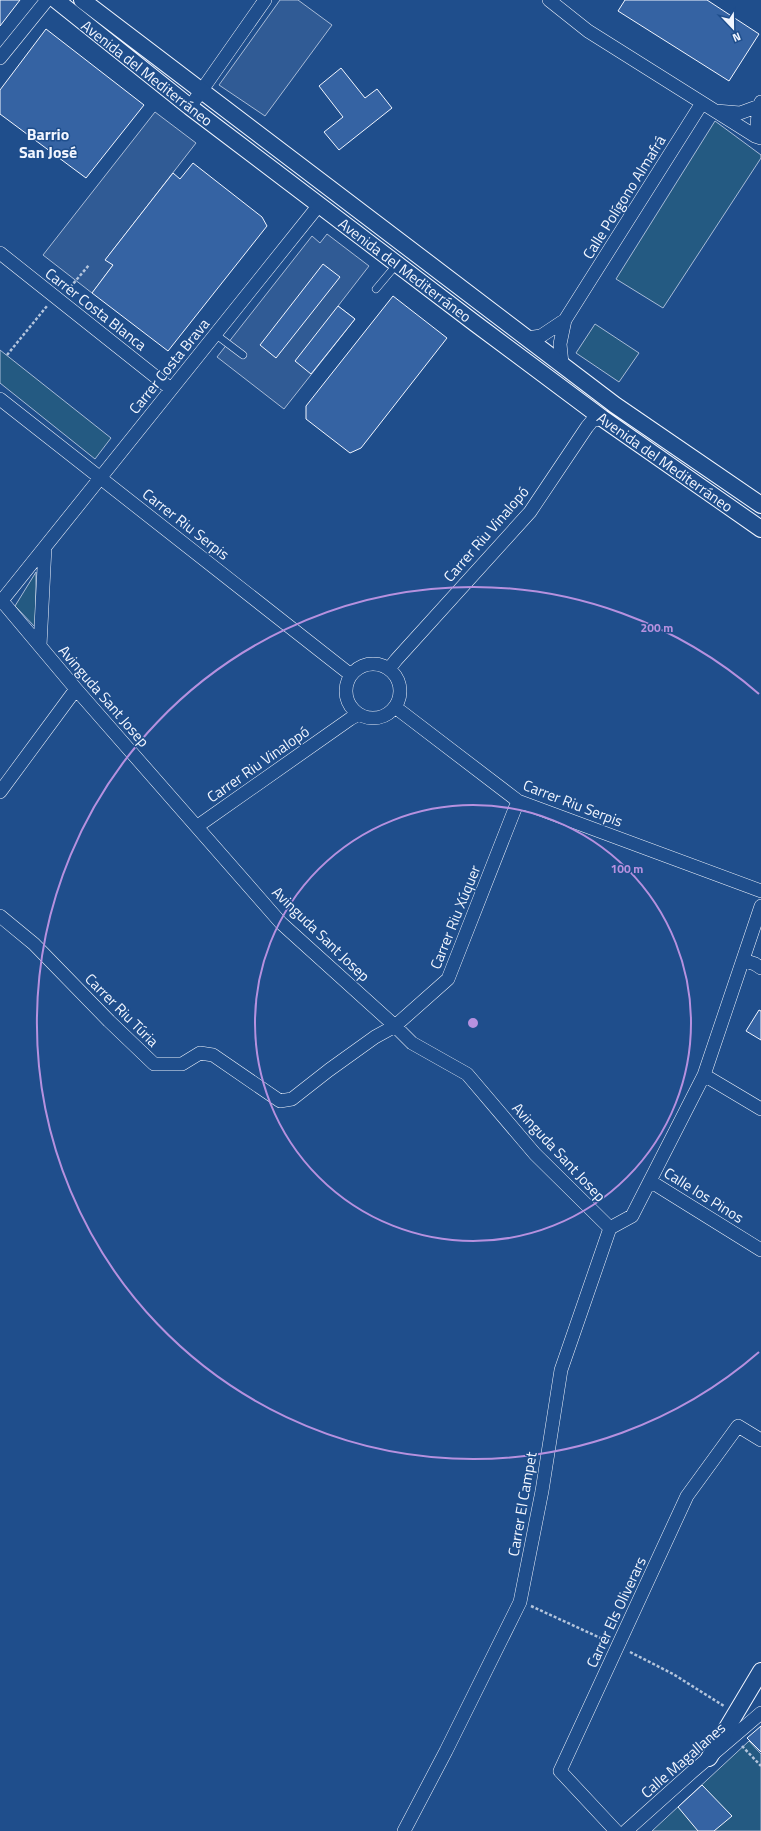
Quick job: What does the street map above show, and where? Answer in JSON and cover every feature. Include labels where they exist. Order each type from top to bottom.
[{"type":"street","points":[[0,58],[47,0]]},
{"type":"street","name":"Avenida del Mediterráneo","points":[[56,0],[190,107],[602,418],[761,529]]},
{"type":"street","name":"Avenida del Mediterráneo","points":[[83,0],[615,405],[761,505]]},
{"type":"street","points":[[190,107],[265,0]]},
{"type":"street","points":[[550,0],[588,31],[714,111],[755,136],[761,138]]},
{"type":"street","name":"Calle Polígono Almafrá","points":[[562,364],[560,344],[565,320],[702,103]]},
{"type":"street","points":[[714,111],[740,112],[760,104]]},
{"type":"street","points":[[760,104],[757,124],[761,134]]},
{"type":"street","name":"Carrer Costa Brava","points":[[1,602],[319,205]]},
{"type":"street","name":"Carrer Costa Blanca","points":[[0,253],[171,389]]},
{"type":"street","name":"Calle Polígono Almafrá","points":[[527,338],[541,336],[565,320]]},
{"type":"street","name":"Carrer Riu Serpis","points":[[0,399],[351,675]]},
{"type":"street","name":"Carrer Riu Vinalopó","points":[[389,669],[411,642],[530,512],[587,427],[592,421],[602,418]]},
{"type":"street","points":[[40,646],[45,547]]},
{"type":"street","name":"Avinguda Sant Josep","points":[[1,602],[76,690],[281,923],[412,1043],[467,1074],[535,1154],[610,1228]]},
{"type":"street","points":[[365,665],[378,665],[389,669],[399,683],[401,691],[395,707],[382,717],[366,717],[359,714],[352,708],[348,701],[347,688],[351,675],[365,665]]},
{"type":"street","points":[[0,792],[76,690]]},
{"type":"street","name":"Carrer Riu Serpis","points":[[395,707],[518,801],[761,891]]},
{"type":"street","name":"Carrer Riu Vinalopó","points":[[198,828],[202,823],[359,714]]},
{"type":"street","name":"Carrer Riu Xúquer","points":[[395,1026],[448,979],[518,801]]},
{"type":"street","points":[[610,1228],[632,1216],[704,1075],[761,906]]},
{"type":"street","name":"Carrer Riu Túria","points":[[0,916],[34,944],[109,1021],[154,1064],[182,1064],[200,1053],[213,1055],[280,1101],[292,1099],[358,1049],[395,1026]]},
{"type":"street","points":[[743,960],[755,964],[761,968]]},
{"type":"street","points":[[704,1075],[761,1109]]},
{"type":"street","name":"Calle los Pinos","points":[[650,1181],[761,1250]]},
{"type":"street","name":"Carrer El Campet","points":[[404,1831],[446,1751],[520,1602],[542,1491],[561,1370],[610,1228]]},
{"type":"street","name":"Carrer Els Oliverars","points":[[616,1831],[560,1771],[687,1496],[738,1426],[761,1440]]},
{"type":"street","points":[[709,1758],[761,1671]]},
{"type":"street","name":"Calle Magallanes","points":[[626,1831],[761,1713]]},
{"type":"lane","points":[[376,288],[397,264]]},
{"type":"lane","points":[[215,334],[243,355]]},
{"type":"path","points":[[7,356],[56,298],[89,265]]},
{"type":"path","points":[[732,1739],[744,1748],[761,1766]]},
{"type":"shaded area","points":[[280,0],[298,0],[332,25],[265,116],[219,85]]},
{"type":"shaded area","points":[[155,112],[196,143],[106,259],[113,265],[92,293],[43,255]]},
{"type":"shaded area","points":[[715,121],[761,155],[761,158],[663,308],[616,279]]},
{"type":"shaded area","points":[[327,234],[369,266],[338,306],[355,319],[284,409],[217,357],[312,236],[320,243]]},
{"type":"shaded area","points":[[595,324],[639,353],[619,382],[576,353]]},
{"type":"shaded area","points":[[0,350],[111,438],[95,459],[0,383]]},
{"type":"shaded area","points":[[36,572],[36,628],[15,606]]},
{"type":"shaded area","points":[[749,1741],[761,1754],[761,1831],[652,1831]]},
{"type":"building","points":[[0,0],[20,0],[0,26]]},
{"type":"building","points":[[625,0],[707,0],[759,34],[729,81],[618,11]]},
{"type":"building","points":[[46,29],[144,105],[86,178],[0,114],[0,90]]},
{"type":"building","points":[[341,68],[365,98],[377,89],[392,108],[339,150],[324,132],[343,117],[319,86]]},
{"type":"building","points":[[193,163],[262,217],[267,226],[168,351],[92,293],[113,265],[105,260],[173,173],[180,179]]},
{"type":"building","points":[[323,264],[340,277],[276,358],[260,345]]},
{"type":"building","points":[[393,296],[447,338],[361,448],[350,453],[306,419],[306,406]]},
{"type":"building","points":[[338,306],[355,319],[311,374],[295,361]]},
{"type":"building","points":[[759,1010],[761,1011],[761,1040],[746,1031]]},
{"type":"building","points":[[761,1726],[761,1752],[747,1738]]},
{"type":"building","points":[[702,1785],[732,1816],[714,1831],[698,1831],[678,1807]]},
{"type":"district","name":"Barrio San José","points":[[48,143]]}]
